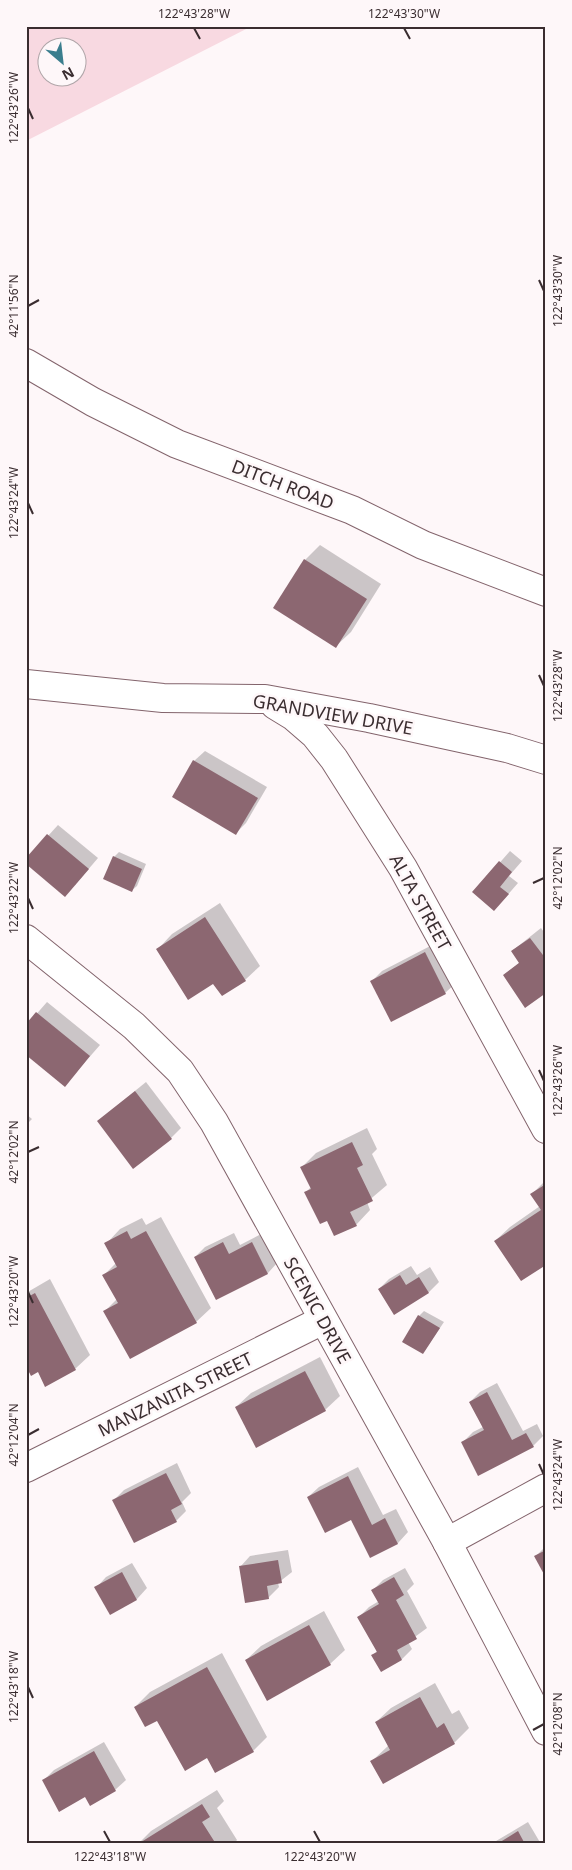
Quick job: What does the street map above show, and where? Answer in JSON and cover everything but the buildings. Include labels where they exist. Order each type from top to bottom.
[{"type":"street","name":"DITCH ROAD","points":[[26,364],[93,402],[177,444],[352,510],[423,545],[546,592]]},
{"type":"street","name":"GRANDVIEW DRIVE","points":[[26,684],[163,698],[265,699],[369,718],[479,742],[546,760]]},
{"type":"street","name":"ALTA STREET","points":[[265,699],[293,716],[315,735],[334,759],[403,868],[546,1129]]},
{"type":"street","name":"SCENIC DRIVE","points":[[26,940],[134,1026],[180,1071],[214,1122],[447,1542],[546,1731]]},
{"type":"street","name":"MANZANITA STREET","points":[[26,1468],[323,1320]]},
{"type":"street","points":[[447,1542],[546,1488]]},
{"type":"shaded area","points":[[26,26],[252,26],[26,141]]}]
